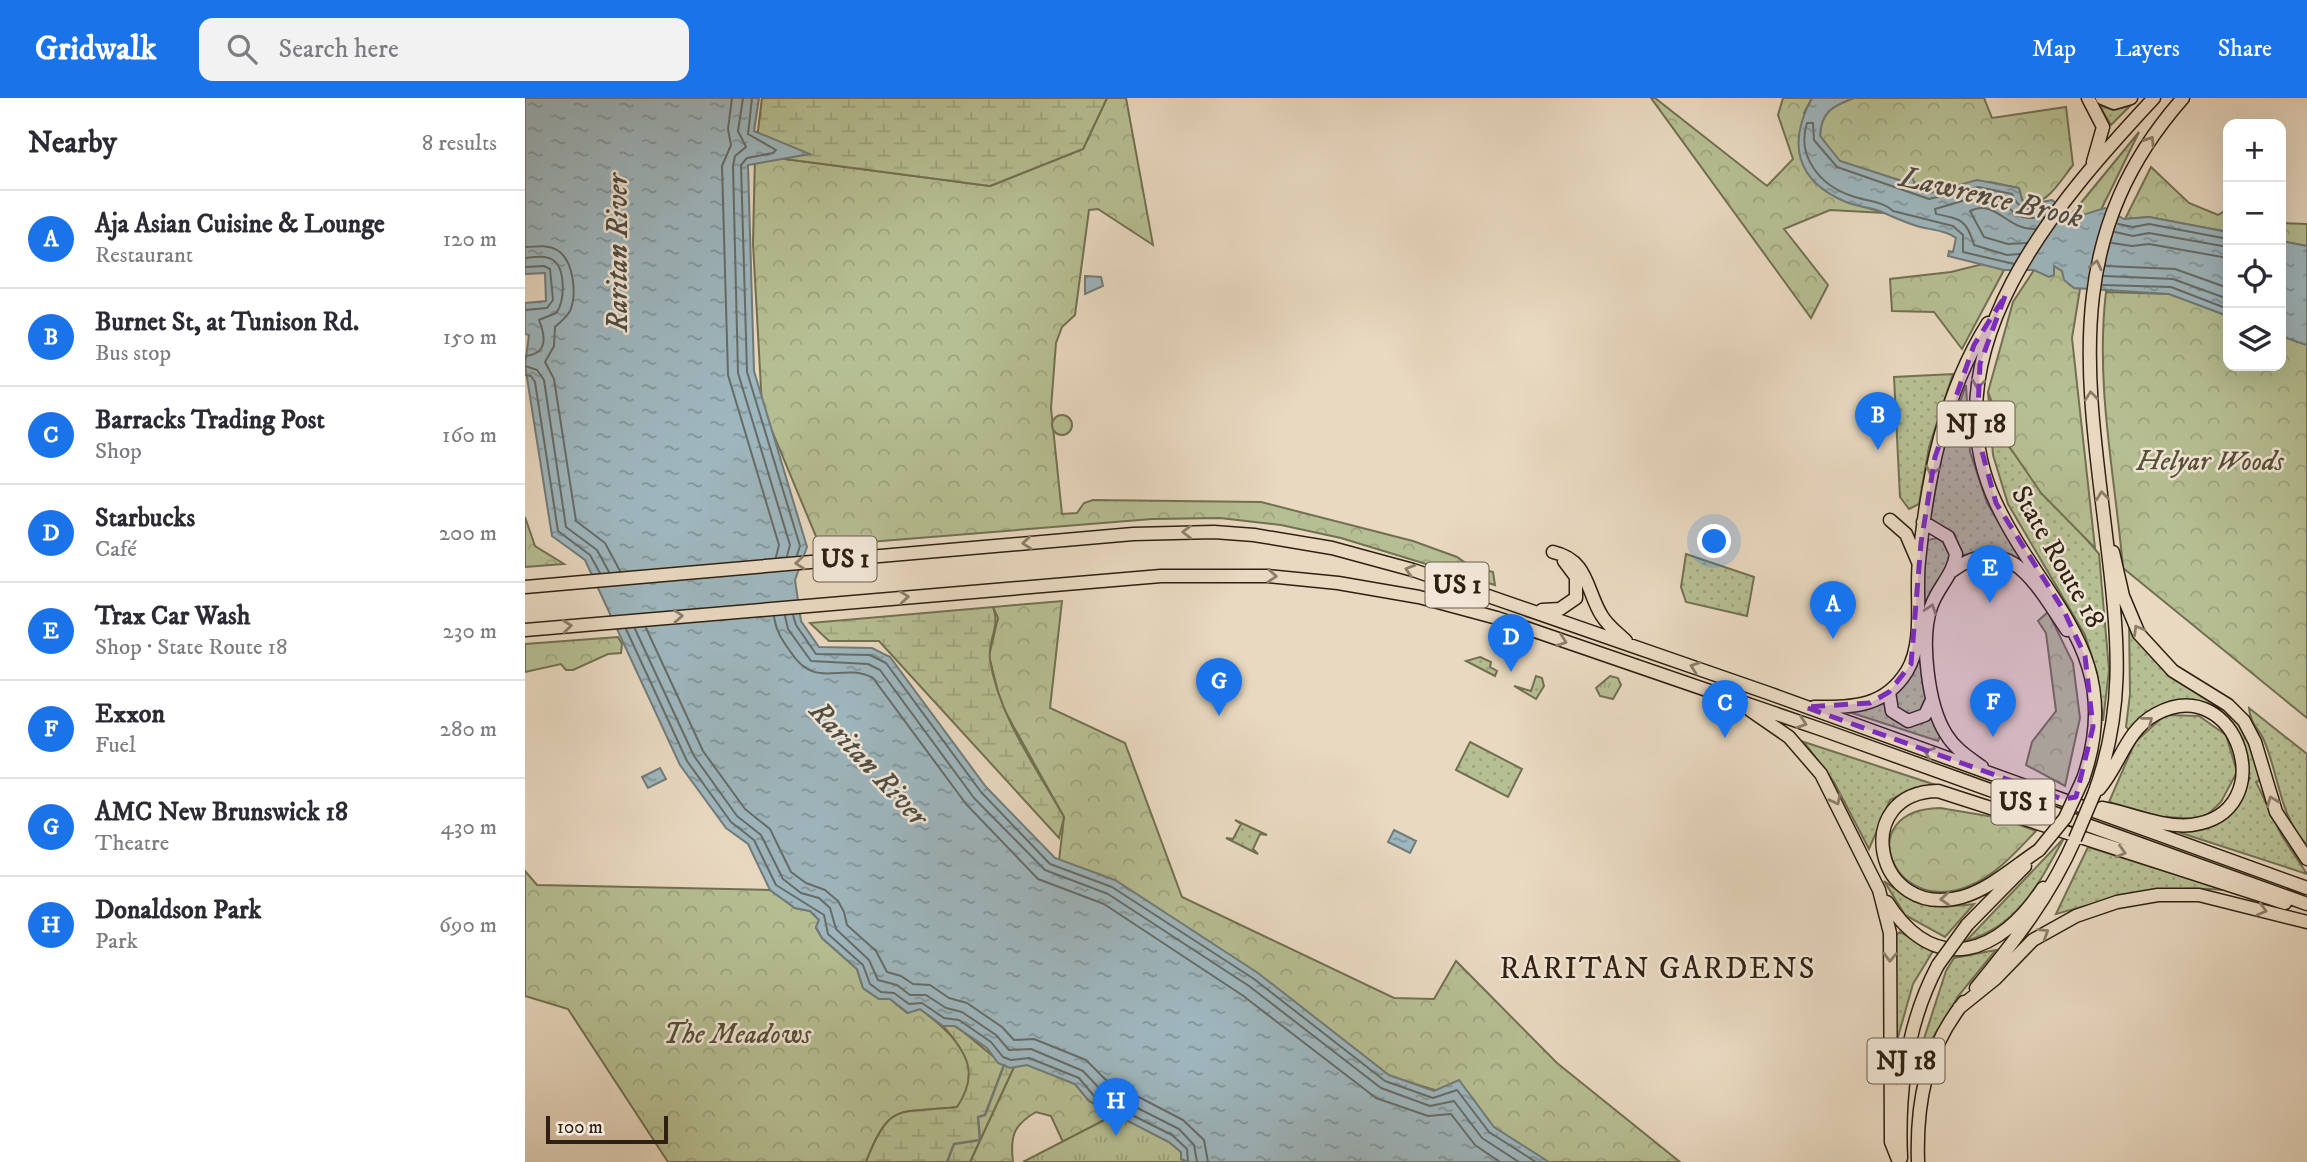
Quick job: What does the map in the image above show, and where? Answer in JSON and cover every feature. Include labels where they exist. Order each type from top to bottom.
[{"type":"highway","points":[[2088,98],[2103,127],[2089,172]]},
{"type":"highway","points":[[2102,98],[2117,103],[2131,98]]},
{"type":"highway","name":"State Route 18","points":[[1901,1162],[1900,1114],[1906,1059],[1916,1017],[1938,965],[1967,925],[2039,850],[2065,818],[2083,779],[2091,750],[2094,716],[2085,656],[2064,611],[1996,503],[1980,455],[1976,412],[1978,375],[1986,342],[2005,296],[2033,247],[2089,172],[2154,98]]},
{"type":"highway","name":"State Route 18","points":[[1918,1162],[1918,1114],[1923,1084],[1937,1044],[1959,1008],[2034,916],[2052,888],[2094,794],[2111,740],[2118,680],[2118,642],[2088,333],[2098,258],[2123,188],[2153,136],[2183,98]]},
{"type":"highway","points":[[1805,707],[1860,706],[1889,692],[1905,673],[1915,653],[1918,564],[1935,457],[1955,393],[1974,345],[2005,296]]},
{"type":"highway","points":[[1890,520],[1906,534],[1918,564]]},
{"type":"highway","points":[[1923,522],[1944,534],[1953,543],[1956,558],[1933,601],[1927,625],[1932,699],[1939,722],[1950,741],[1993,776]]},
{"type":"highway","name":"US 1","points":[[525,587],[1095,537],[1213,532],[1293,540],[1391,564],[1527,608],[2307,888]]},
{"type":"highway","points":[[2106,534],[2118,565],[2126,606],[2139,634],[2173,671],[2228,705],[2244,721],[2255,742],[2276,812],[2307,859]]},
{"type":"highway","points":[[1527,608],[1560,609],[1576,598],[1576,577],[1553,552],[1564,554],[1587,578],[1602,616],[1632,645]]},
{"type":"highway","points":[[1951,571],[1968,561],[1985,556],[2004,558],[2015,564],[2036,585],[2085,656]]},
{"type":"highway","name":"US 1","points":[[525,630],[1105,579],[1200,575],[1268,576],[1419,597],[1497,618],[2307,906]]},
{"type":"highway","points":[[1889,692],[1892,712],[1908,721],[1922,718],[1932,699]]},
{"type":"highway","points":[[1738,702],[1781,731],[1814,764],[1838,804],[1879,890],[1900,921],[1922,939],[1952,948],[1984,945],[2005,933],[2022,916],[2075,839]]},
{"type":"highway","points":[[2061,799],[2172,824],[2200,823],[2221,812],[2234,797],[2243,772],[2240,747],[2229,728],[2212,713],[2191,707],[2165,710],[2148,719],[2131,737],[2110,776],[2094,794]]},
{"type":"highway","points":[[2039,850],[1986,887],[1966,896],[1943,900],[1915,895],[1898,883],[1887,867],[1881,847],[1886,823],[1896,807],[1916,795],[1938,791],[2102,846],[2307,906]]},
{"type":"highway","points":[[1879,890],[1890,927],[1892,1142],[1901,1162]]},
{"type":"highway","points":[[1959,1008],[1995,979],[2033,940],[2076,916],[2117,902],[2158,895],[2199,895],[2307,922]]},
{"type":"highlighted area","points":[[2005,296],[1980,364],[1977,433],[1996,503],[2064,611],[2085,656],[2093,727],[2076,797],[2062,799],[1805,707],[1870,703],[1889,692],[1911,664],[1921,543],[1935,457],[1974,345]]},
{"type":"green space","points":[[762,98],[1107,98],[1083,149],[990,186],[755,155]]},
{"type":"green space","points":[[1107,98],[1126,98],[1153,245],[1098,209],[1089,210],[1075,315],[1062,327],[1056,343],[1051,408],[1062,514],[1077,513],[1084,503],[1093,500],[1261,502],[1413,541],[1457,557],[1470,566],[1493,572],[1495,585],[1341,538],[1281,525],[1220,518],[1152,519],[820,546],[762,407],[753,243],[755,155],[990,186],[1083,149]]},
{"type":"green space","points":[[1651,98],[1655,98],[1767,186],[1793,159],[1778,115],[1783,98],[1812,98],[1804,113],[1847,202],[1885,213],[1830,210],[1784,229],[1828,285],[1811,318]]},
{"type":"green space","points":[[1854,98],[1984,98],[1992,118],[2066,107],[2073,165],[2051,193],[2038,201],[2022,200],[2019,188],[1990,182],[1930,193],[1916,187],[1912,178],[1908,183],[1839,161],[1820,136],[1821,128],[1829,111]]},
{"type":"green space","points":[[2099,105],[2113,110],[2130,106],[2111,125]]},
{"type":"green space","points":[[2139,132],[2101,210],[2084,216],[2071,215]]},
{"type":"green space","points":[[2151,167],[2189,203],[2218,215],[2223,212],[2223,231],[2149,217],[2125,219]]},
{"type":"green space","points":[[2286,223],[2307,224],[2307,246],[2286,242]]},
{"type":"green space","points":[[1983,264],[2004,270],[1962,349],[1934,312],[1892,311],[1890,279],[1951,272]]},
{"type":"green space","points":[[2054,266],[2062,271],[2070,285],[2080,289],[2072,338],[2095,548],[2041,493],[2009,446],[1988,392],[2013,302],[2034,270],[2053,271]]},
{"type":"green space","name":"Helyar Woods","points":[[2106,292],[2170,294],[2223,314],[2223,371],[2286,371],[2286,338],[2307,345],[2307,718],[2123,568],[2104,396],[2103,327]]},
{"type":"green space","points":[[1953,374],[1929,447],[1919,504],[1909,509],[1900,497],[1894,377]]},
{"type":"green space","points":[[1966,385],[1970,452],[1987,503],[2030,573],[1998,551],[1962,555],[1954,533],[1930,520],[1942,454]]},
{"type":"green space","points":[[1988,392],[2009,447],[2099,554],[2109,670],[2103,721],[2097,673],[2085,635],[2008,504],[1993,455]]},
{"type":"green space","points":[[1058,415],[1066,415],[1072,425],[1066,435],[1058,435],[1052,429],[1052,421]]},
{"type":"green space","points":[[525,517],[535,546],[564,564],[525,567]]},
{"type":"green space","points":[[1937,538],[1947,545],[1952,557],[1923,615],[1925,552],[1928,540]]},
{"type":"green space","points":[[1686,554],[1754,577],[1747,616],[1686,602],[1681,587]]},
{"type":"green space","points":[[1062,601],[1050,708],[1125,743],[1182,897],[1394,998],[1434,999],[1456,961],[1557,1063],[1680,1162],[1537,1162],[1448,1094],[1372,1071],[1059,861],[1064,817],[1001,704],[989,656],[998,618],[993,607]]},
{"type":"green space","points":[[993,607],[995,621],[990,660],[1001,702],[1064,817],[1059,838],[879,641],[829,641],[810,623]]},
{"type":"green space","points":[[2048,612],[2073,663],[2080,718],[2065,786],[2026,765],[2032,742],[2056,711],[2046,633],[2038,621]]},
{"type":"green space","points":[[2129,621],[2134,631],[2237,719],[2252,747],[2260,781],[2256,782],[2282,836],[2307,874],[2181,833],[2216,821],[2230,810],[2250,778],[2247,777],[2247,760],[2242,743],[2222,716],[2193,702],[2176,702],[2159,707],[2129,730],[2126,727],[2130,694]]},
{"type":"green space","points":[[618,637],[622,644],[621,653],[608,654],[573,670],[566,670],[561,664],[525,672],[525,644]]},
{"type":"green space","points":[[1921,651],[1928,700],[1925,708],[1911,716],[1897,709],[1895,696]]},
{"type":"green space","points":[[1480,657],[1491,662],[1490,667],[1497,671],[1495,676],[1466,661]]},
{"type":"green space","points":[[1536,676],[1542,678],[1544,686],[1536,699],[1514,686],[1531,691]]},
{"type":"green space","points":[[1610,676],[1618,678],[1621,685],[1613,699],[1600,696],[1596,688]]},
{"type":"green space","points":[[1884,702],[1892,719],[1903,724],[1918,724],[1931,714],[1940,736],[1938,741],[1849,712]]},
{"type":"green space","points":[[2249,708],[2307,754],[2307,845],[2298,834],[2285,808],[2268,751],[2252,721]]},
{"type":"green space","points":[[2165,715],[2199,716],[2226,735],[2237,772],[2221,802],[2203,819],[2162,817],[2109,802],[2135,742]]},
{"type":"green space","points":[[1470,742],[1522,769],[1508,797],[1456,770]]},
{"type":"green space","points":[[1804,742],[1936,785],[1912,789],[1890,800],[1869,849],[1834,782]]},
{"type":"green space","points":[[1940,808],[2000,818],[2036,831],[1988,876],[1969,886],[1942,892],[1920,888],[1903,876],[1892,860],[1890,842],[1896,826],[1912,813]]},
{"type":"green space","points":[[1235,820],[1267,835],[1260,834],[1253,849],[1258,854],[1226,838],[1233,839],[1241,824]]},
{"type":"green space","points":[[2064,838],[2046,871],[2014,914],[1984,934],[1966,941]]},
{"type":"green space","points":[[2088,847],[2225,890],[2179,889],[2139,893],[2056,914]]},
{"type":"green space","name":"The Meadows","points":[[525,871],[537,885],[770,890],[795,908],[810,911],[819,920],[816,928],[822,938],[857,969],[863,988],[879,999],[890,999],[907,1013],[920,1009],[948,1033],[964,1053],[969,1065],[969,1089],[957,1107],[909,1111],[890,1119],[874,1142],[866,1162],[668,1162],[568,1009],[525,996]]},
{"type":"green space","points":[[1884,881],[1907,896],[1926,904],[1974,904],[1945,937],[1905,915]]},
{"type":"green space","points":[[1900,932],[1933,951],[1913,984],[1894,1051],[1894,937]]},
{"type":"green space","points":[[1996,950],[1959,995],[1925,1051],[1920,1051],[1946,971],[1954,958]]},
{"type":"green space","points":[[951,1024],[1000,1061],[1014,1067],[970,1162],[866,1162],[874,1142],[890,1119],[909,1111],[957,1107],[968,1084],[969,1074],[964,1055],[943,1026]]},
{"type":"green space","points":[[1027,1064],[1075,1084],[1089,1101],[1116,1114],[1063,1142],[1051,1116],[1036,1112],[1022,1122],[1015,1132],[1012,1145],[1013,1162],[970,1162],[1014,1067]]},
{"type":"green space","points":[[1116,1114],[1169,1142],[1181,1152],[1181,1159],[1188,1162],[1023,1162]]},
{"type":"water","name":"Raritan River","points":[[525,98],[759,98],[754,131],[810,154],[748,165],[754,371],[807,547],[795,580],[801,621],[819,647],[872,648],[890,657],[986,787],[1055,858],[1115,880],[1258,973],[1389,1075],[1434,1091],[1459,1080],[1494,1127],[1549,1162],[1188,1162],[1181,1159],[1181,1152],[1169,1142],[1089,1101],[1075,1084],[1027,1065],[1010,1068],[998,1063],[987,1048],[955,1026],[943,1026],[920,1009],[908,1013],[890,999],[879,999],[863,988],[857,969],[822,938],[816,927],[819,920],[810,911],[795,908],[770,890],[748,844],[726,828],[680,765],[585,560],[552,536],[525,365],[529,335],[525,334],[525,303],[546,301],[545,273],[525,274]]},
{"type":"water","name":"Lawrence Brook","points":[[1812,98],[1854,98],[1829,111],[1821,128],[1820,136],[1840,161],[1908,183],[1912,177],[1916,187],[1930,193],[1977,180],[2019,188],[2022,200],[2030,204],[2052,200],[2076,217],[2105,208],[2124,219],[2149,217],[2223,231],[2223,314],[2169,294],[2074,288],[2064,280],[2062,271],[2054,266],[2054,275],[2049,277],[2034,270],[2004,270],[1948,256],[1949,251],[1953,252],[1956,238],[1952,235],[1846,202],[1816,183],[1801,159],[1800,131]]},
{"type":"water","points":[[2286,242],[2307,246],[2307,345],[2286,338]]},
{"type":"water","points":[[1085,276],[1101,277],[1103,286],[1085,294]]},
{"type":"water","points":[[660,768],[666,779],[648,788],[642,777]]},
{"type":"water","points":[[1394,830],[1416,841],[1410,853],[1388,842]]},
{"type":"waterway","points":[[947,1162],[954,1144],[980,1140],[978,1117],[985,1115],[1004,1065]]},
{"type":"place","name":"Burnet St, at Tunison Rd.","points":[[1878,450]]},
{"type":"place","name":"Trax Car Wash","points":[[1990,603]]},
{"type":"place","name":"Aja Asian Cuisine & Lounge","points":[[1833,639]]},
{"type":"place","name":"Starbucks","points":[[1511,672]]},
{"type":"place","name":"AMC New Brunswick 18","points":[[1219,716]]},
{"type":"place","name":"Exxon","points":[[1993,737]]},
{"type":"place","name":"Barracks Trading Post","points":[[1725,738]]},
{"type":"place","name":"Donaldson Park","points":[[1116,1136]]},
{"type":"district","name":"RARITAN GARDENS","points":[[1658,969]]}]
